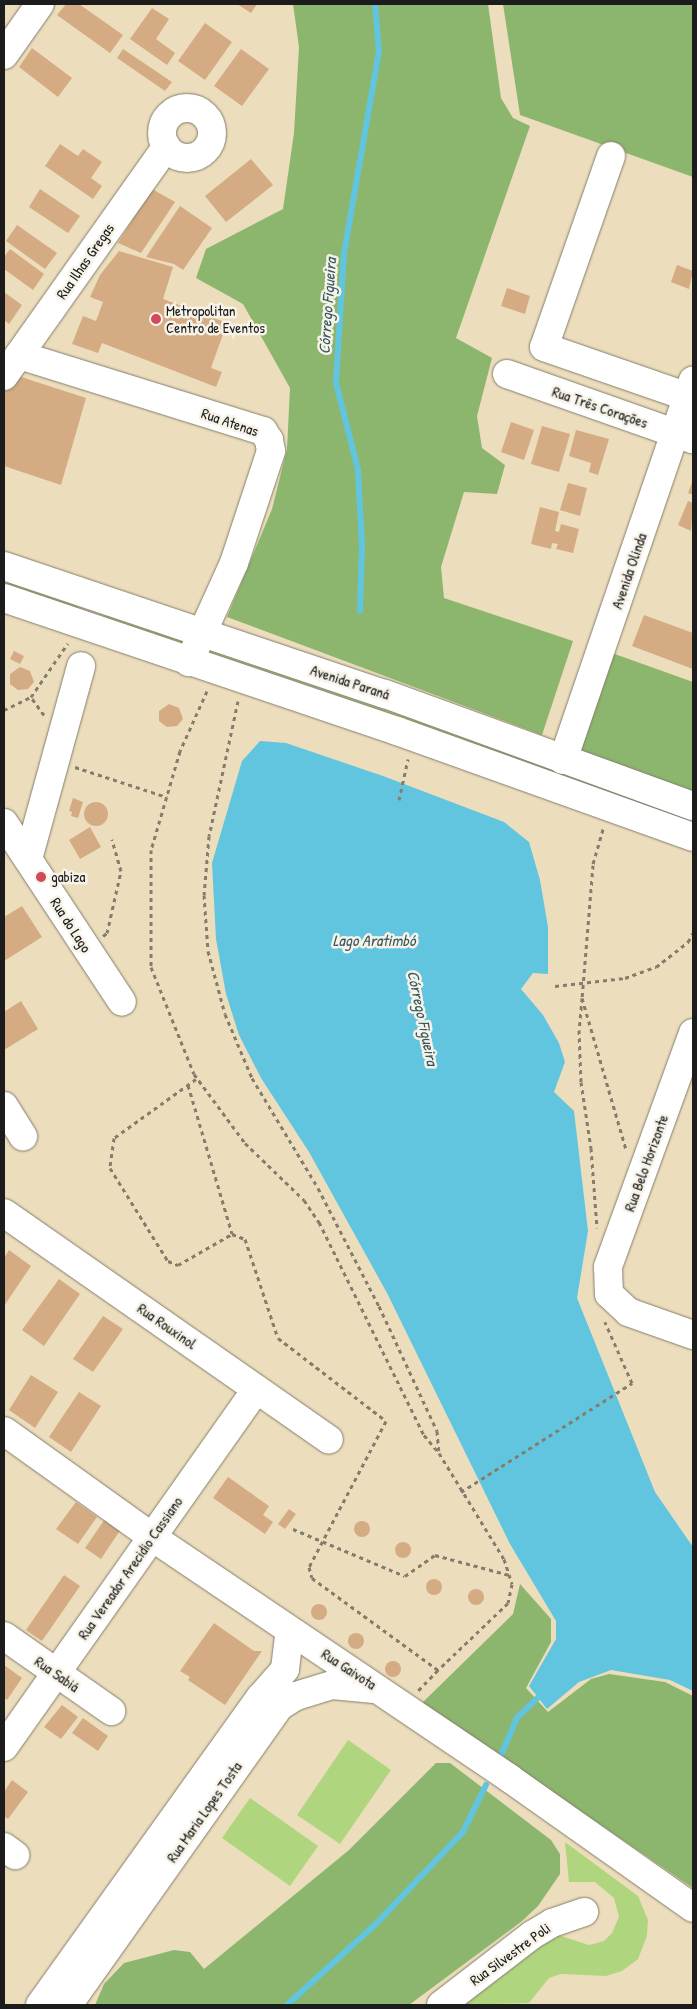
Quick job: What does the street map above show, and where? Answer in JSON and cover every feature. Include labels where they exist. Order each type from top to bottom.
[{"type":"street","points":[[4,55],[40,4]]},
{"type":"street","name":"Rua Ilhas Gregas","points":[[11,366],[166,147]]},
{"type":"street","points":[[611,156],[544,347],[691,389]]},
{"type":"street","name":"Rua Atenas","points":[[11,366],[262,431],[269,440],[271,451],[234,563],[189,662]]},
{"type":"street","name":"Rua Três Corações","points":[[506,374],[685,437]]},
{"type":"street","name":"Avenida Olinda","points":[[564,760],[685,437],[691,389]]},
{"type":"street","name":"Avenida Paraná","points":[[4,566],[201,634],[385,694],[693,806]]},
{"type":"street","points":[[4,598],[411,736],[610,809],[693,837]]},
{"type":"street","points":[[28,859],[81,666]]},
{"type":"street","name":"Rua do Lago","points":[[4,823],[122,1002]]},
{"type":"street","name":"Rua Belo Horizonte","points":[[606,1306],[608,1268],[693,1032]]},
{"type":"street","points":[[4,1106],[23,1136]]},
{"type":"street","name":"Rua Rouxinol","points":[[4,1213],[329,1440]]},
{"type":"street","points":[[606,1306],[693,1334]]},
{"type":"street","name":"Rua Vereador Arecidio Cassiano","points":[[4,1747],[257,1389]]},
{"type":"street","name":"Rua Gaivota","points":[[4,1431],[152,1537],[381,1690],[693,1908]]},
{"type":"street","name":"Rua Maria Lopes Tosta","points":[[40,2005],[283,1689],[289,1658],[290,1631]]},
{"type":"street","name":"Rua Sabiá","points":[[4,1636],[111,1711]]},
{"type":"street","points":[[283,1689],[332,1686],[381,1690]]},
{"type":"street","name":"Rua Maria Lopes Tosta","points":[[68,2005],[228,1760]]},
{"type":"street","name":"Rua Silvestre Poli","points":[[441,2005],[532,1935],[552,1923],[584,1912]]},
{"type":"path","points":[[216,671],[180,751],[151,850],[151,967],[177,1037],[194,1074],[210,1099],[266,1166],[304,1200],[319,1222],[424,1435],[439,1453],[461,1492],[504,1558],[512,1584],[508,1603],[438,1670]]},
{"type":"path","points":[[242,680],[209,836],[204,895],[211,960],[235,1042],[269,1108],[318,1188],[379,1306],[437,1432],[439,1453]]},
{"type":"path","points":[[4,710],[31,697]]},
{"type":"path","points":[[399,800],[409,753]]},
{"type":"path","points":[[56,761],[166,798]]},
{"type":"path","points":[[597,1231],[591,1148],[581,1082],[579,1030],[582,998],[581,983],[592,865],[610,809]]},
{"type":"path","points":[[86,948],[106,933],[109,924],[121,871],[112,839]]},
{"type":"path","points":[[555,986],[625,978],[656,967],[688,942],[693,933]]},
{"type":"path","points":[[582,998],[600,1067],[638,1185]]},
{"type":"path","points":[[188,1084],[232,1234]]},
{"type":"path","points":[[461,1492],[632,1383],[606,1306]]},
{"type":"path","points":[[293,1529],[405,1576],[435,1555],[509,1576]]},
{"type":"green space","points":[[293,4],[488,4],[501,98],[513,118],[530,126],[456,338],[492,358],[477,416],[482,448],[505,465],[497,494],[464,492],[441,567],[444,598],[573,641],[542,735],[227,617],[272,509],[287,449],[290,388],[243,304],[196,278],[206,249],[283,209],[294,133],[299,47]]},
{"type":"green space","points":[[503,4],[693,4],[693,177],[520,115]]},
{"type":"green space","points":[[4,577],[77,603],[78,609],[4,586]]},
{"type":"green space","points":[[109,610],[693,818],[693,828],[104,617]]},
{"type":"green space","points":[[612,653],[693,682],[693,796],[576,753]]},
{"type":"green space","points":[[520,1584],[551,1619],[551,1642],[526,1688],[548,1712],[591,1679],[609,1674],[665,1682],[693,1696],[693,1888],[422,1703],[513,1614]]},
{"type":"green space","points":[[348,1740],[391,1770],[340,1844],[297,1815]]},
{"type":"green space","points":[[436,1763],[450,1763],[551,1840],[560,1854],[560,1874],[538,1906],[522,1921],[409,2005],[95,2005],[104,1984],[124,1963],[174,1950],[190,1952],[204,1969],[349,1850]]},
{"type":"green space","points":[[250,1798],[318,1846],[290,1886],[222,1838]]},
{"type":"green space","points":[[565,1842],[638,1896],[648,1920],[647,1936],[638,1959],[622,1971],[606,1976],[561,1974],[549,1978],[529,2003],[464,2005],[555,1934],[589,1945],[604,1941],[612,1933],[619,1917],[614,1898],[595,1882],[569,1882]]},
{"type":"water","name":"Lago Aratimbó","points":[[260,741],[286,743],[383,776],[504,822],[529,842],[540,880],[548,927],[548,974],[533,973],[521,989],[543,1015],[559,1043],[565,1062],[554,1092],[574,1111],[588,1231],[577,1298],[655,1492],[693,1547],[693,1691],[670,1680],[611,1670],[579,1682],[547,1709],[529,1686],[556,1639],[556,1621],[510,1544],[387,1293],[309,1152],[261,1078],[239,1035],[226,994],[216,939],[212,863],[242,761]]},
{"type":"building","points":[[66,4],[79,4],[123,35],[110,53],[57,15]]},
{"type":"building","points":[[237,4],[257,4],[251,13]]},
{"type":"building","points":[[152,8],[169,19],[156,39],[175,53],[167,65],[130,39]]},
{"type":"building","points":[[205,23],[232,42],[205,80],[178,61]]},
{"type":"building","points":[[32,48],[72,78],[58,97],[19,67]]},
{"type":"building","points":[[123,49],[172,82],[165,91],[117,58]]},
{"type":"building","points":[[241,49],[269,69],[242,106],[214,86]]},
{"type":"building","points":[[60,144],[78,156],[83,149],[102,162],[91,178],[102,186],[93,199],[45,166]]},
{"type":"building","points":[[251,159],[273,185],[226,222],[205,196]]},
{"type":"building","points":[[40,189],[80,216],[68,233],[29,207]]},
{"type":"building","points":[[152,189],[175,202],[141,253],[118,243]]},
{"type":"building","points":[[180,206],[212,228],[183,270],[174,264],[146,257]]},
{"type":"building","points":[[17,225],[57,253],[45,269],[6,241]]},
{"type":"building","points":[[10,249],[44,274],[33,290],[4,269],[4,257]]},
{"type":"building","name":"Metropolitan Centro de Eventos","points":[[119,251],[173,267],[163,299],[227,323],[211,368],[222,372],[216,387],[102,343],[98,353],[72,344],[83,316],[96,321],[103,302],[90,297],[100,275]]},
{"type":"building","points":[[677,265],[693,271],[689,289],[671,282]]},
{"type":"building","points":[[507,288],[530,296],[525,314],[501,306]]},
{"type":"building","points":[[4,292],[22,305],[9,324],[4,320]]},
{"type":"building","points":[[12,374],[86,398],[61,485],[4,466],[4,386]]},
{"type":"building","points":[[511,422],[534,430],[524,460],[501,452]]},
{"type":"building","points":[[542,426],[570,434],[559,472],[531,464]]},
{"type":"building","points":[[576,430],[609,439],[598,475],[589,472],[591,463],[569,456]]},
{"type":"building","points":[[693,480],[693,495],[688,493]]},
{"type":"building","points":[[568,483],[587,488],[580,516],[560,510]]},
{"type":"building","points":[[688,501],[693,503],[691,531],[678,525]]},
{"type":"building","points":[[540,507],[559,512],[555,531],[559,532],[561,524],[579,529],[573,553],[556,549],[558,544],[552,543],[551,549],[531,544]]},
{"type":"building","points":[[644,615],[693,633],[693,669],[632,646]]},
{"type":"building","points":[[14,651],[24,656],[20,664],[10,659]]},
{"type":"building","points":[[20,667],[30,671],[34,682],[28,689],[18,690],[10,684],[10,674]]},
{"type":"building","points":[[169,704],[179,708],[183,719],[177,726],[167,727],[159,721],[159,711]]},
{"type":"building","points":[[73,798],[83,802],[78,818],[71,816],[72,812],[69,811]]},
{"type":"building","points":[[96,802],[101,803],[107,809],[107,819],[101,825],[96,826],[91,825],[85,819],[84,814],[85,809],[91,803]]},
{"type":"building","points":[[90,827],[101,847],[80,859],[69,840]]},
{"type":"building","points":[[22,906],[42,937],[4,961],[4,917]]},
{"type":"building","points":[[21,1001],[38,1029],[4,1050],[4,1012]]},
{"type":"building","points":[[9,1250],[31,1266],[4,1306],[4,1258]]},
{"type":"building","points":[[59,1279],[80,1294],[44,1346],[22,1330]]},
{"type":"building","points":[[103,1316],[123,1329],[93,1372],[73,1359]]},
{"type":"building","points":[[31,1375],[58,1392],[35,1428],[9,1410]]},
{"type":"building","points":[[79,1392],[101,1406],[71,1452],[49,1437]]},
{"type":"building","points":[[228,1477],[269,1506],[263,1515],[273,1522],[265,1534],[213,1498]]},
{"type":"building","points":[[76,1502],[97,1517],[78,1544],[56,1529]]},
{"type":"building","points":[[289,1509],[296,1514],[285,1529],[278,1524]]},
{"type":"building","points":[[105,1519],[121,1529],[101,1559],[85,1548]]},
{"type":"building","points":[[359,1521],[365,1521],[370,1526],[368,1535],[359,1537],[354,1532],[354,1526]]},
{"type":"building","points":[[400,1542],[406,1542],[411,1547],[409,1556],[400,1558],[395,1553],[395,1547]]},
{"type":"building","points":[[64,1575],[80,1586],[42,1641],[26,1630]]},
{"type":"building","points":[[431,1579],[437,1579],[442,1584],[440,1593],[431,1595],[426,1590],[426,1584]]},
{"type":"building","points":[[473,1589],[479,1589],[484,1594],[482,1603],[473,1605],[468,1600],[468,1594]]},
{"type":"building","points":[[316,1604],[322,1604],[327,1609],[325,1618],[316,1620],[311,1615],[311,1609]]},
{"type":"building","points":[[214,1623],[254,1651],[262,1651],[225,1705],[188,1680],[190,1677],[180,1671]]},
{"type":"building","points":[[353,1633],[359,1633],[364,1638],[362,1647],[353,1649],[348,1644],[348,1638]]},
{"type":"building","points":[[390,1661],[396,1661],[401,1666],[399,1675],[390,1677],[385,1672],[385,1666]]},
{"type":"building","points":[[4,1665],[22,1678],[7,1700],[4,1698]]},
{"type":"building","points":[[62,1705],[78,1717],[61,1739],[44,1727]]},
{"type":"building","points":[[83,1718],[108,1736],[98,1751],[72,1733]]},
{"type":"building","points":[[12,1780],[28,1792],[8,1819],[4,1816],[4,1792]]},
{"type":"waterway","name":"Córrego Figueira","points":[[360,611],[362,545],[358,470],[336,383],[344,254],[379,52],[375,4]]},
{"type":"waterway","points":[[499,1760],[517,1718],[544,1692]]},
{"type":"waterway","points":[[287,2005],[376,1924],[463,1832],[486,1785]]},
{"type":"place","name":"Metropolitan Centro de Eventos","points":[[156,319]]},
{"type":"place","name":"gabiza","points":[[41,877]]}]
